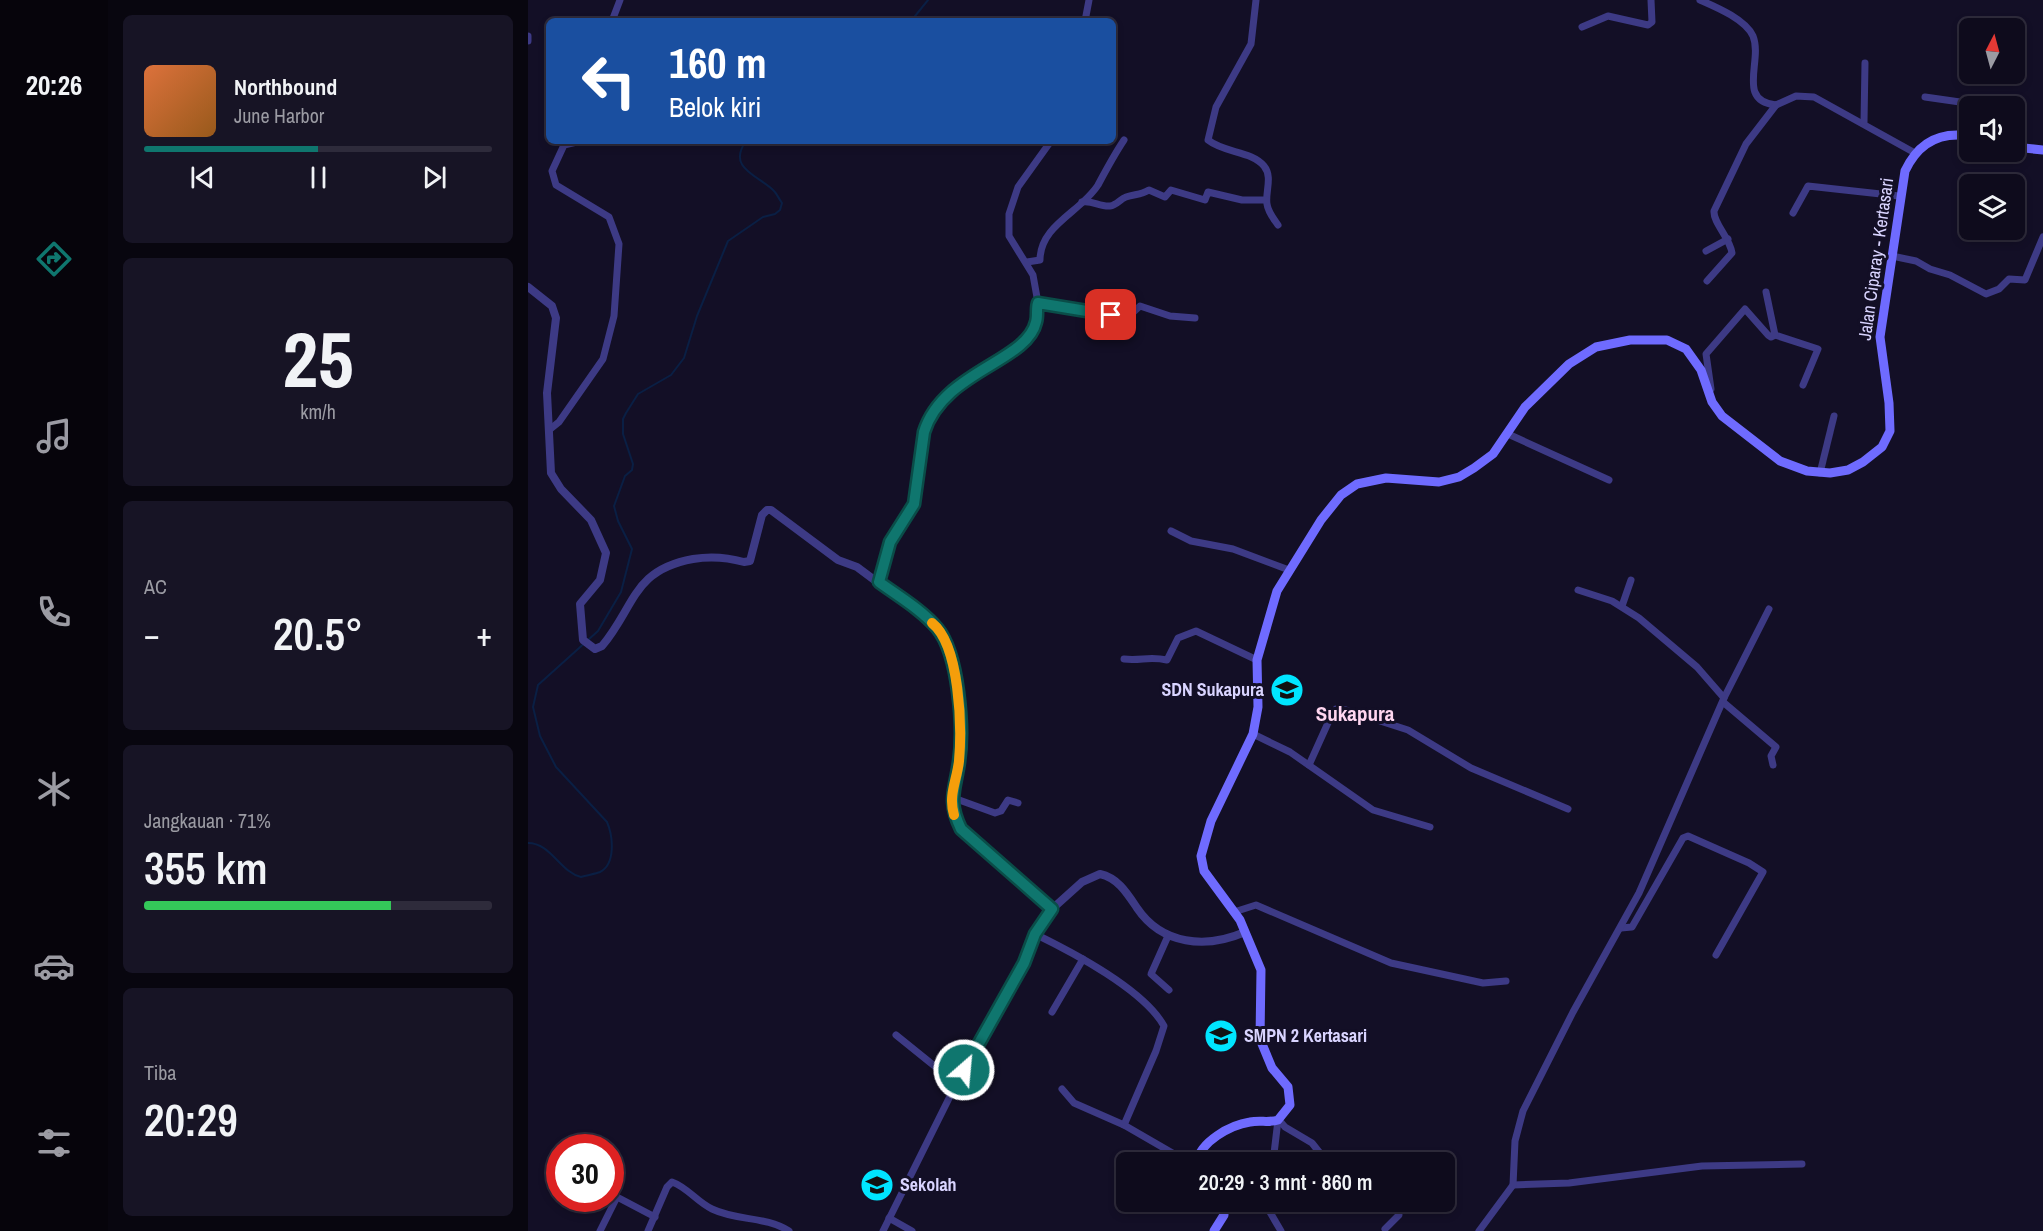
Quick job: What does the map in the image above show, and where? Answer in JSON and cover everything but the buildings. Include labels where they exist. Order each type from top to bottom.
[{"type":"main road","points":[[1915,153],[1930,140],[1944,135],[1959,136]]},
{"type":"main road","points":[[2025,148],[2043,150]]},
{"type":"main road","name":"Jalan Ciparay - Kertasari","points":[[1279,1120],[1288,1110],[1290,1092],[1272,1068],[1263,1047],[1260,1029],[1263,980],[1245,932],[1234,912],[1204,871],[1201,856],[1211,821],[1253,734],[1258,707],[1257,660],[1277,591],[1311,540],[1321,520],[1348,489],[1372,479],[1429,482],[1459,477],[1493,454],[1525,407],[1556,375],[1596,347],[1615,343],[1660,339],[1678,344],[1696,362],[1709,395],[1727,421],[1767,453],[1796,468],[1820,473],[1841,472],[1863,462],[1882,447],[1890,431],[1889,404],[1880,337],[1899,196],[1905,171],[1915,153]]},
{"type":"main road","points":[[1202,1152],[1206,1144],[1250,1122],[1279,1120]]},
{"type":"main road","points":[[1214,1231],[1224,1212]]},
{"type":"street","points":[[613,18],[620,0]]},
{"type":"street","points":[[1086,18],[1089,0]]},
{"type":"street","points":[[1256,0],[1251,44],[1216,107],[1208,140],[1216,146],[1257,160],[1264,166],[1268,185],[1266,200],[1271,216],[1278,225]]},
{"type":"street","points":[[1582,27],[1608,16],[1648,25],[1652,22],[1651,0]]},
{"type":"street","points":[[1700,0],[1719,8],[1750,31],[1755,45],[1753,90],[1760,100],[1776,105]]},
{"type":"street","points":[[528,36],[528,41]]},
{"type":"street","points":[[1864,122],[1865,63]]},
{"type":"street","points":[[1707,280],[1732,253],[1728,239],[1715,221],[1714,211],[1746,144],[1776,105],[1796,96],[1807,95],[1864,122],[1915,153]]},
{"type":"street","points":[[1924,97],[1959,102]]},
{"type":"street","points":[[1027,262],[1040,260],[1041,246],[1062,219],[1071,215],[1097,186],[1107,165],[1124,140]]},
{"type":"street","points":[[549,430],[559,422],[603,359],[614,316],[619,244],[609,217],[556,185],[552,171],[564,145],[568,144]]},
{"type":"street","points":[[879,582],[890,542],[914,504],[921,447],[928,421],[940,402],[962,381],[1010,353],[1026,339],[1036,322],[1038,303],[1033,275],[1027,262],[1013,246],[1009,236],[1010,205],[1024,177],[1049,144]]},
{"type":"street","points":[[1793,213],[1808,186],[1899,196]]},
{"type":"street","points":[[1082,202],[1090,201],[1107,206],[1116,204],[1125,197],[1140,195],[1149,189],[1165,197],[1171,190],[1205,200],[1208,192],[1242,200],[1266,200]]},
{"type":"street","points":[[1892,256],[1916,261],[1926,268],[1950,275],[1986,294],[2000,289],[2009,279],[2025,280],[2043,237]]},
{"type":"street","points":[[1706,251],[1728,239]]},
{"type":"street","points":[[528,287],[552,306],[556,318],[547,384],[550,464],[555,481],[591,520],[606,553],[600,580],[580,604],[583,640],[595,649],[604,644],[633,597],[660,568],[676,562],[709,557],[750,561],[762,515],[767,510],[801,530],[838,560],[857,567],[879,582],[936,626],[946,641],[962,724],[959,764],[951,797],[953,813],[961,829],[1052,909]]},
{"type":"street","points":[[1766,292],[1775,335]]},
{"type":"street","points":[[1038,303],[1101,312],[1126,319],[1140,306],[1170,316],[1195,318]]},
{"type":"street","points":[[1709,395],[1706,354],[1745,309],[1771,337],[1775,335],[1818,349],[1803,385]]},
{"type":"street","points":[[1820,473],[1834,416]]},
{"type":"street","points":[[1508,434],[1609,480]]},
{"type":"street","points":[[1171,531],[1191,541],[1214,543],[1289,570]]},
{"type":"street","points":[[1622,606],[1631,580]]},
{"type":"street","points":[[1578,590],[1622,606],[1698,667],[1724,700],[1776,747],[1771,756],[1773,765]]},
{"type":"street","points":[[1479,1231],[1513,1185],[1515,1141],[1523,1111],[1572,1012],[1640,893],[1724,700],[1769,609]]},
{"type":"street","points":[[1124,659],[1139,661],[1149,656],[1167,660],[1178,638],[1196,631],[1209,635],[1257,660]]},
{"type":"street","points":[[1309,765],[1332,714],[1336,709],[1342,709],[1407,730],[1471,768],[1568,809]]},
{"type":"street","points":[[1253,734],[1309,765],[1373,810],[1430,827]]},
{"type":"street","points":[[951,797],[996,813],[1008,800],[1018,803]]},
{"type":"street","points":[[1621,928],[1632,927],[1683,838],[1688,836],[1749,863],[1763,872],[1716,955]]},
{"type":"street","points":[[883,1231],[958,1085],[975,1046],[1024,963],[1035,934],[1052,909],[1082,882],[1100,874],[1115,880],[1143,916],[1168,936],[1182,941],[1209,942],[1245,932]]},
{"type":"street","points":[[1234,912],[1256,905],[1391,963],[1482,983],[1506,981]]},
{"type":"street","points":[[1035,934],[1083,959],[1109,976],[1155,1013],[1164,1026],[1153,1059],[1124,1125]]},
{"type":"street","points":[[1168,936],[1151,974],[1169,990]]},
{"type":"street","points":[[1052,1012],[1083,959]]},
{"type":"street","points":[[896,1035],[958,1085]]},
{"type":"street","points":[[1062,1089],[1074,1102],[1124,1125],[1171,1152]]},
{"type":"street","points":[[1274,1152],[1279,1120]]},
{"type":"street","points":[[1279,1120],[1286,1128],[1312,1143],[1319,1152]]},
{"type":"street","points":[[1513,1185],[1569,1183],[1702,1166],[1802,1164]]},
{"type":"street","points":[[648,1231],[667,1186],[672,1182],[711,1209],[741,1218],[770,1221],[789,1231]]},
{"type":"street","points":[[600,1231],[617,1197],[655,1217]]},
{"type":"street","points":[[1270,1212],[1281,1231]]},
{"type":"street","points":[[1385,1229],[1399,1212]]},
{"type":"street","points":[[889,1218],[912,1231]]},
{"type":"waterway","points":[[913,18],[928,0]]},
{"type":"waterway","points":[[528,843],[543,848],[567,870],[581,877],[600,872],[609,863],[612,842],[607,822],[556,767],[540,736],[533,707],[538,685],[598,631],[621,592],[632,549],[618,521],[614,506],[625,476],[632,470],[633,464],[623,434],[623,419],[638,394],[671,375],[684,358],[697,316],[728,241],[763,217],[780,210],[782,203],[775,192],[742,165],[740,159],[744,144]]},
{"type":"slow traffic","points":[[932,623],[946,641],[961,708],[959,764],[954,776],[951,797],[954,815]]},
{"type":"place","name":"SDN Sukapura","points":[[1287,690]]},
{"type":"place","name":"SMPN 2 Kertasari","points":[[1221,1036]]},
{"type":"place","name":"Sekolah","points":[[877,1185]]},
{"type":"district","name":"Sukapura","points":[[1355,714]]},
{"type":"route","points":[[964,1070],[975,1046],[1024,963],[1035,934],[1052,909],[961,829],[953,813],[951,797],[954,776],[959,764],[961,708],[946,641],[936,626],[879,582],[890,542],[914,504],[924,432],[940,402],[962,381],[1019,347],[1036,322],[1038,303],[1111,315]]}]
